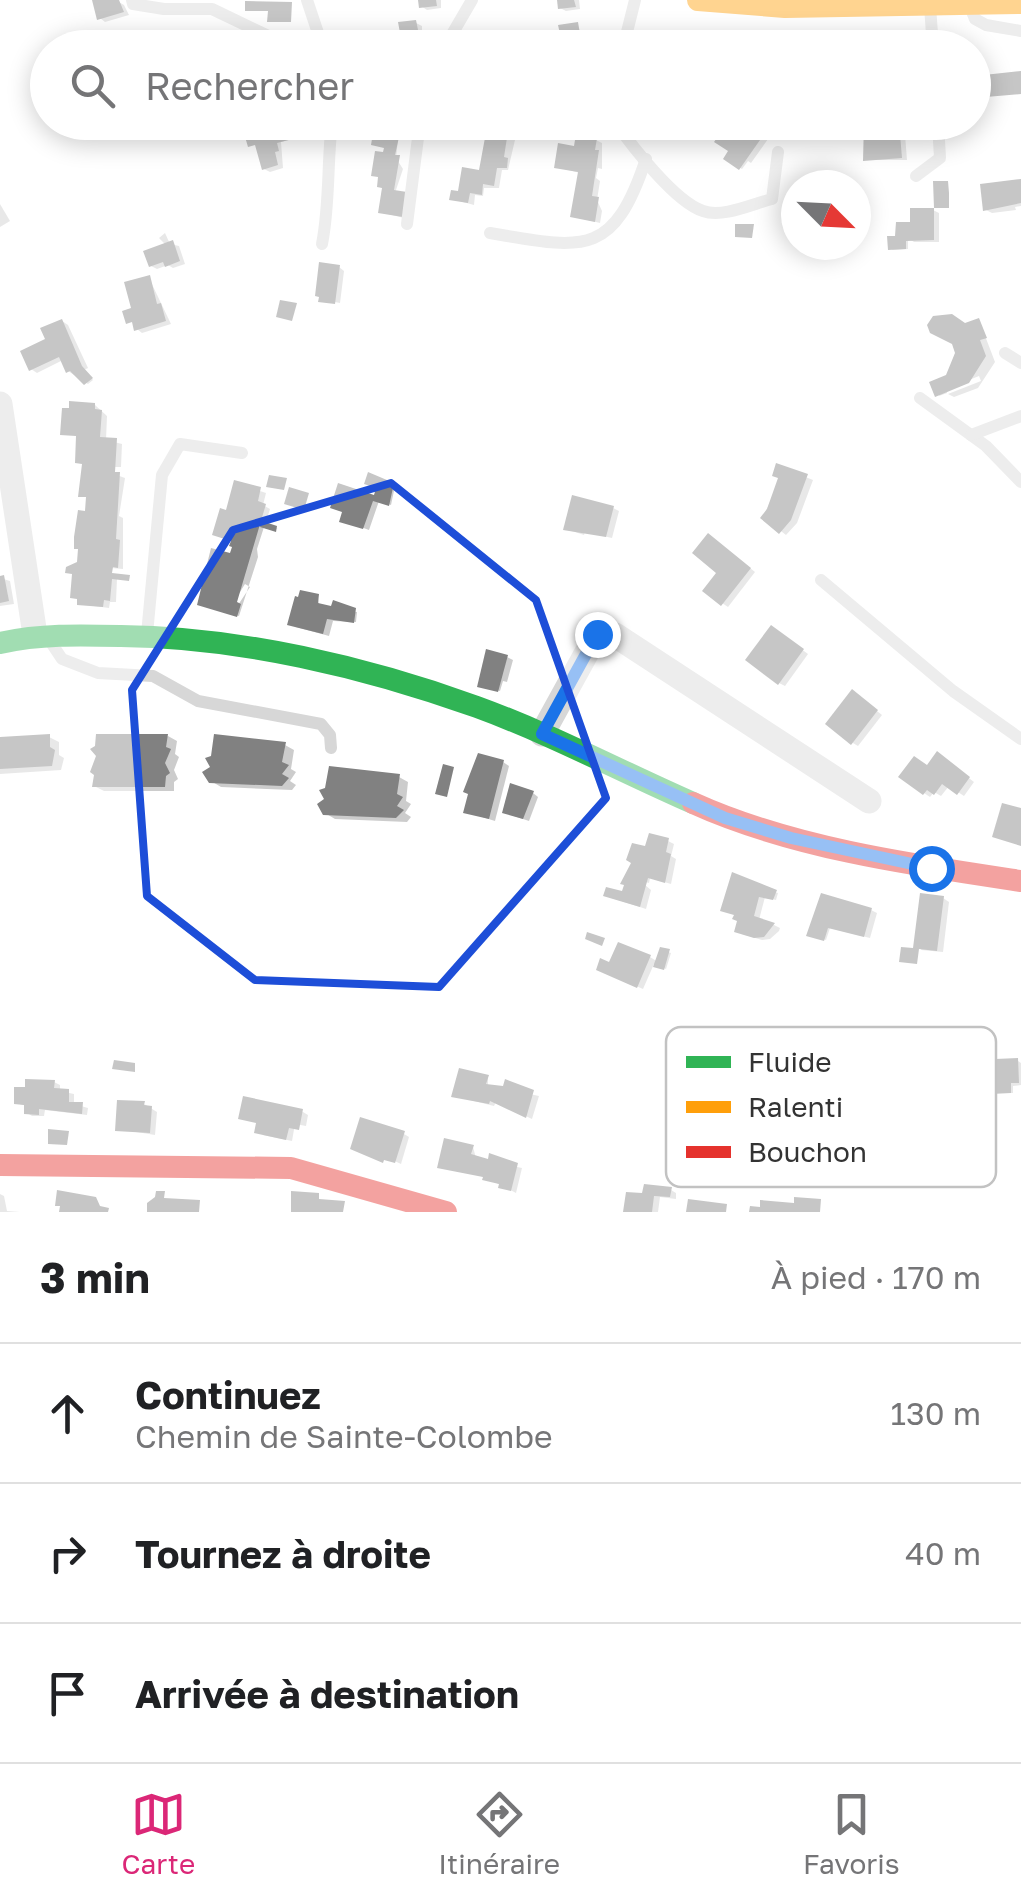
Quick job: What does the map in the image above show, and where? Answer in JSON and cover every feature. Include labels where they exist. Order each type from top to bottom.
[{"type":"street","points":[[698,0],[785,7],[856,2],[1021,3]]},
{"type":"street","points":[[0,392],[40,635]]},
{"type":"street","points":[[542,734],[597,634],[615,635],[869,802]]},
{"type":"street","points":[[0,644],[40,635],[146,636],[198,640],[358,669],[420,686],[542,734],[725,818],[791,838],[931,868],[1021,881]]},
{"type":"street","points":[[0,1165],[291,1168],[446,1212]]},
{"type":"lane","points":[[132,0],[133,4],[164,9],[212,9],[256,30]]},
{"type":"lane","points":[[306,0],[317,30]]},
{"type":"lane","points":[[454,30],[472,0]]},
{"type":"lane","points":[[628,30],[635,0]]},
{"type":"lane","points":[[971,2],[975,20],[1021,31]]},
{"type":"lane","points":[[930,3],[932,30]]},
{"type":"lane","points":[[322,244],[329,210],[330,140]]},
{"type":"lane","points":[[408,224],[418,140]]},
{"type":"lane","points":[[630,140],[672,189],[702,211],[722,212],[772,199],[778,152]]},
{"type":"lane","points":[[916,176],[940,158],[939,140]]},
{"type":"lane","points":[[490,234],[536,241],[585,242],[604,236],[632,199],[646,159]]},
{"type":"lane","points":[[1005,353],[1021,363]]},
{"type":"lane","points":[[920,398],[971,436],[1021,482]]},
{"type":"lane","points":[[971,436],[1021,416]]},
{"type":"lane","points":[[146,636],[162,474],[180,444],[242,452]]},
{"type":"lane","points":[[822,580],[953,691],[1021,739]]},
{"type":"lane","points":[[40,635],[62,659],[98,673],[153,676],[198,700],[321,724],[330,735],[331,748]]},
{"type":"highlighted area","points":[[391,483],[536,600],[606,798],[439,987],[255,980],[147,896],[132,690],[233,530]]},
{"type":"building","points":[[92,0],[119,0],[124,12],[97,20]]},
{"type":"building","points":[[418,0],[436,0],[437,6],[419,8]]},
{"type":"building","points":[[557,0],[574,0],[576,7],[558,9]]},
{"type":"building","points":[[245,1],[292,2],[291,22],[267,22],[268,11],[245,11]]},
{"type":"building","points":[[416,20],[418,30],[399,30],[398,22]]},
{"type":"building","points":[[578,22],[579,30],[559,30],[558,25]]},
{"type":"building","points":[[1021,71],[1021,94],[991,97],[991,74]]},
{"type":"building","points":[[246,140],[288,140],[277,143],[278,165],[262,170],[255,145],[248,147]]},
{"type":"building","points":[[372,140],[398,140],[394,190],[407,192],[403,217],[378,213],[382,188],[377,187],[378,177],[371,176],[375,151],[383,152],[384,148],[371,145]]},
{"type":"building","points":[[485,140],[507,140],[507,168],[497,168],[494,186],[483,184],[482,195],[470,193],[468,203],[449,200],[451,190],[458,191],[462,167],[479,170]]},
{"type":"building","points":[[575,140],[597,140],[595,150],[599,150],[592,196],[599,197],[595,222],[570,217],[578,172],[554,168],[558,143],[574,146]]},
{"type":"building","points":[[760,140],[739,170],[723,159],[728,151],[714,142]]},
{"type":"building","points":[[864,140],[900,140],[902,158],[863,161]]},
{"type":"building","points":[[1021,179],[1021,203],[983,211],[980,184]]},
{"type":"building","points":[[933,181],[948,181],[949,208],[934,208]]},
{"type":"building","points":[[910,208],[934,208],[934,240],[906,241],[906,249],[888,250],[887,236],[895,236],[896,222],[910,222]]},
{"type":"building","points":[[735,224],[754,224],[752,238],[735,237]]},
{"type":"building","points":[[173,240],[180,261],[165,267],[163,262],[149,267],[143,251]]},
{"type":"building","points":[[319,262],[340,265],[335,304],[318,302],[319,297],[315,296]]},
{"type":"building","points":[[150,275],[166,321],[134,331],[132,322],[126,324],[122,311],[131,308],[124,282]]},
{"type":"building","points":[[280,300],[297,303],[292,321],[276,317]]},
{"type":"building","points":[[952,314],[965,323],[979,318],[987,338],[980,340],[986,356],[969,383],[935,397],[929,382],[946,375],[955,353],[952,344],[930,333],[927,325],[933,316]]},
{"type":"building","points":[[62,319],[82,366],[93,378],[84,385],[70,371],[66,373],[59,357],[29,371],[20,351],[45,339],[40,328]]},
{"type":"building","points":[[69,401],[95,403],[95,409],[102,410],[100,437],[117,438],[115,472],[120,472],[116,539],[120,540],[118,568],[113,567],[112,573],[130,575],[129,581],[112,579],[110,601],[104,600],[103,607],[77,605],[77,599],[70,598],[72,574],[65,573],[66,567],[77,562],[74,537],[78,510],[85,511],[86,497],[78,497],[82,464],[75,463],[76,436],[60,435],[62,408],[69,408]]},
{"type":"building","points":[[776,463],[808,474],[791,520],[779,534],[760,518],[778,478],[772,476]]},
{"type":"building","points":[[368,472],[394,483],[389,506],[373,501],[363,529],[339,522],[342,512],[330,508],[338,483],[374,495],[376,488],[364,484]]},
{"type":"building","points":[[269,475],[287,478],[284,490],[266,487]]},
{"type":"building","points":[[234,480],[261,487],[258,501],[266,504],[237,602],[241,604],[237,617],[197,605],[211,548],[230,553],[232,547],[231,541],[212,535],[220,508],[226,510]]},
{"type":"building","points":[[289,487],[309,493],[304,510],[284,504]]},
{"type":"building","points":[[572,495],[614,506],[606,537],[563,530]]},
{"type":"building","points":[[262,521],[277,526],[276,532],[260,527]]},
{"type":"building","points":[[708,533],[751,568],[721,606],[702,591],[716,573],[692,553]]},
{"type":"building","points":[[4,575],[9,601],[0,603],[0,576]]},
{"type":"building","points":[[300,590],[319,594],[318,603],[331,606],[333,600],[356,608],[354,623],[327,619],[323,634],[287,625]]},
{"type":"building","points":[[771,625],[804,649],[778,685],[745,660]]},
{"type":"building","points":[[486,649],[508,655],[498,692],[477,687]]},
{"type":"building","points":[[852,689],[878,710],[851,745],[825,724]]},
{"type":"building","points":[[50,734],[50,747],[55,750],[52,766],[0,769],[0,737]]},
{"type":"building","points":[[96,734],[168,734],[166,747],[171,749],[165,763],[170,773],[165,787],[92,787],[94,775],[90,772],[96,756],[90,749],[95,746]]},
{"type":"building","points":[[214,734],[286,742],[282,762],[289,765],[282,774],[289,778],[282,786],[209,783],[202,772],[210,767],[205,758],[211,756]]},
{"type":"building","points":[[937,751],[970,777],[957,795],[942,784],[934,795],[927,790],[923,795],[898,777],[914,756],[927,765]]},
{"type":"building","points":[[478,753],[504,760],[489,819],[463,813],[468,794],[463,792]]},
{"type":"building","points":[[443,764],[454,767],[447,797],[435,794]]},
{"type":"building","points":[[329,766],[400,774],[397,794],[403,797],[397,806],[404,810],[396,818],[323,815],[317,804],[324,799],[319,790],[325,788]]},
{"type":"building","points":[[510,783],[534,791],[523,819],[502,813]]},
{"type":"building","points":[[1002,803],[1021,808],[1021,846],[992,837]]},
{"type":"building","points":[[649,833],[669,838],[666,852],[671,854],[665,883],[648,878],[640,907],[603,896],[606,887],[622,891],[624,885],[620,884],[631,863],[626,860],[632,843],[645,846]]},
{"type":"building","points":[[732,872],[777,890],[773,900],[759,897],[754,916],[775,923],[764,937],[734,932],[734,915],[720,911]]},
{"type":"building","points":[[821,893],[872,908],[864,937],[828,928],[824,941],[806,936]]},
{"type":"building","points":[[920,893],[944,896],[937,951],[919,949],[917,964],[899,962],[901,947],[913,948]]},
{"type":"building","points":[[587,932],[605,938],[602,946],[585,939]]},
{"type":"building","points":[[618,942],[651,955],[637,988],[596,970],[600,958],[609,962]]},
{"type":"building","points":[[660,947],[670,949],[664,970],[653,967]]},
{"type":"building","points":[[1018,1058],[1019,1083],[1011,1083],[1011,1093],[996,1094],[996,1059]]},
{"type":"building","points":[[114,1060],[135,1063],[135,1072],[112,1069]]},
{"type":"building","points":[[459,1068],[489,1075],[486,1084],[503,1086],[505,1079],[534,1090],[526,1118],[490,1101],[489,1104],[451,1097]]},
{"type":"building","points":[[25,1079],[55,1080],[54,1088],[69,1089],[69,1102],[83,1102],[82,1114],[39,1109],[39,1115],[24,1114],[24,1105],[14,1104],[14,1087],[25,1087]]},
{"type":"building","points":[[243,1096],[303,1109],[299,1130],[289,1128],[286,1140],[254,1133],[256,1123],[238,1119]]},
{"type":"building","points":[[117,1100],[145,1101],[144,1105],[152,1106],[150,1133],[115,1131]]},
{"type":"building","points":[[360,1117],[405,1131],[395,1163],[383,1163],[350,1149]]},
{"type":"building","points":[[48,1129],[69,1131],[67,1145],[48,1144]]},
{"type":"building","points":[[444,1138],[474,1145],[471,1154],[488,1159],[489,1153],[518,1163],[511,1191],[482,1180],[483,1177],[437,1168]]},
{"type":"building","points":[[644,1184],[672,1187],[670,1197],[654,1196],[652,1212],[623,1212],[626,1192],[642,1193]]},
{"type":"building","points":[[57,1190],[96,1197],[100,1206],[109,1208],[108,1212],[59,1212],[60,1206],[55,1206]]},
{"type":"building","points":[[156,1191],[165,1191],[164,1198],[200,1200],[199,1212],[147,1212],[147,1203]]},
{"type":"building","points":[[291,1191],[319,1193],[319,1199],[345,1201],[343,1212],[291,1212]]},
{"type":"building","points":[[794,1197],[821,1199],[820,1212],[749,1212],[750,1206],[760,1207],[760,1200],[794,1203]]},
{"type":"building","points":[[688,1199],[727,1204],[726,1212],[686,1212]]},
{"type":"traffic: fast","points":[[0,643],[60,636],[166,638],[256,648],[347,667],[505,718],[693,803]]},
{"type":"traffic: slow","points":[[698,0],[785,7],[1021,3]]},
{"type":"traffic: jam","points":[[693,803],[731,819],[812,843],[1021,881]]},
{"type":"traffic: jam","points":[[0,1165],[291,1168],[446,1212]]},
{"type":"route","points":[[597,634],[542,734],[725,818],[791,838],[931,868]]}]
